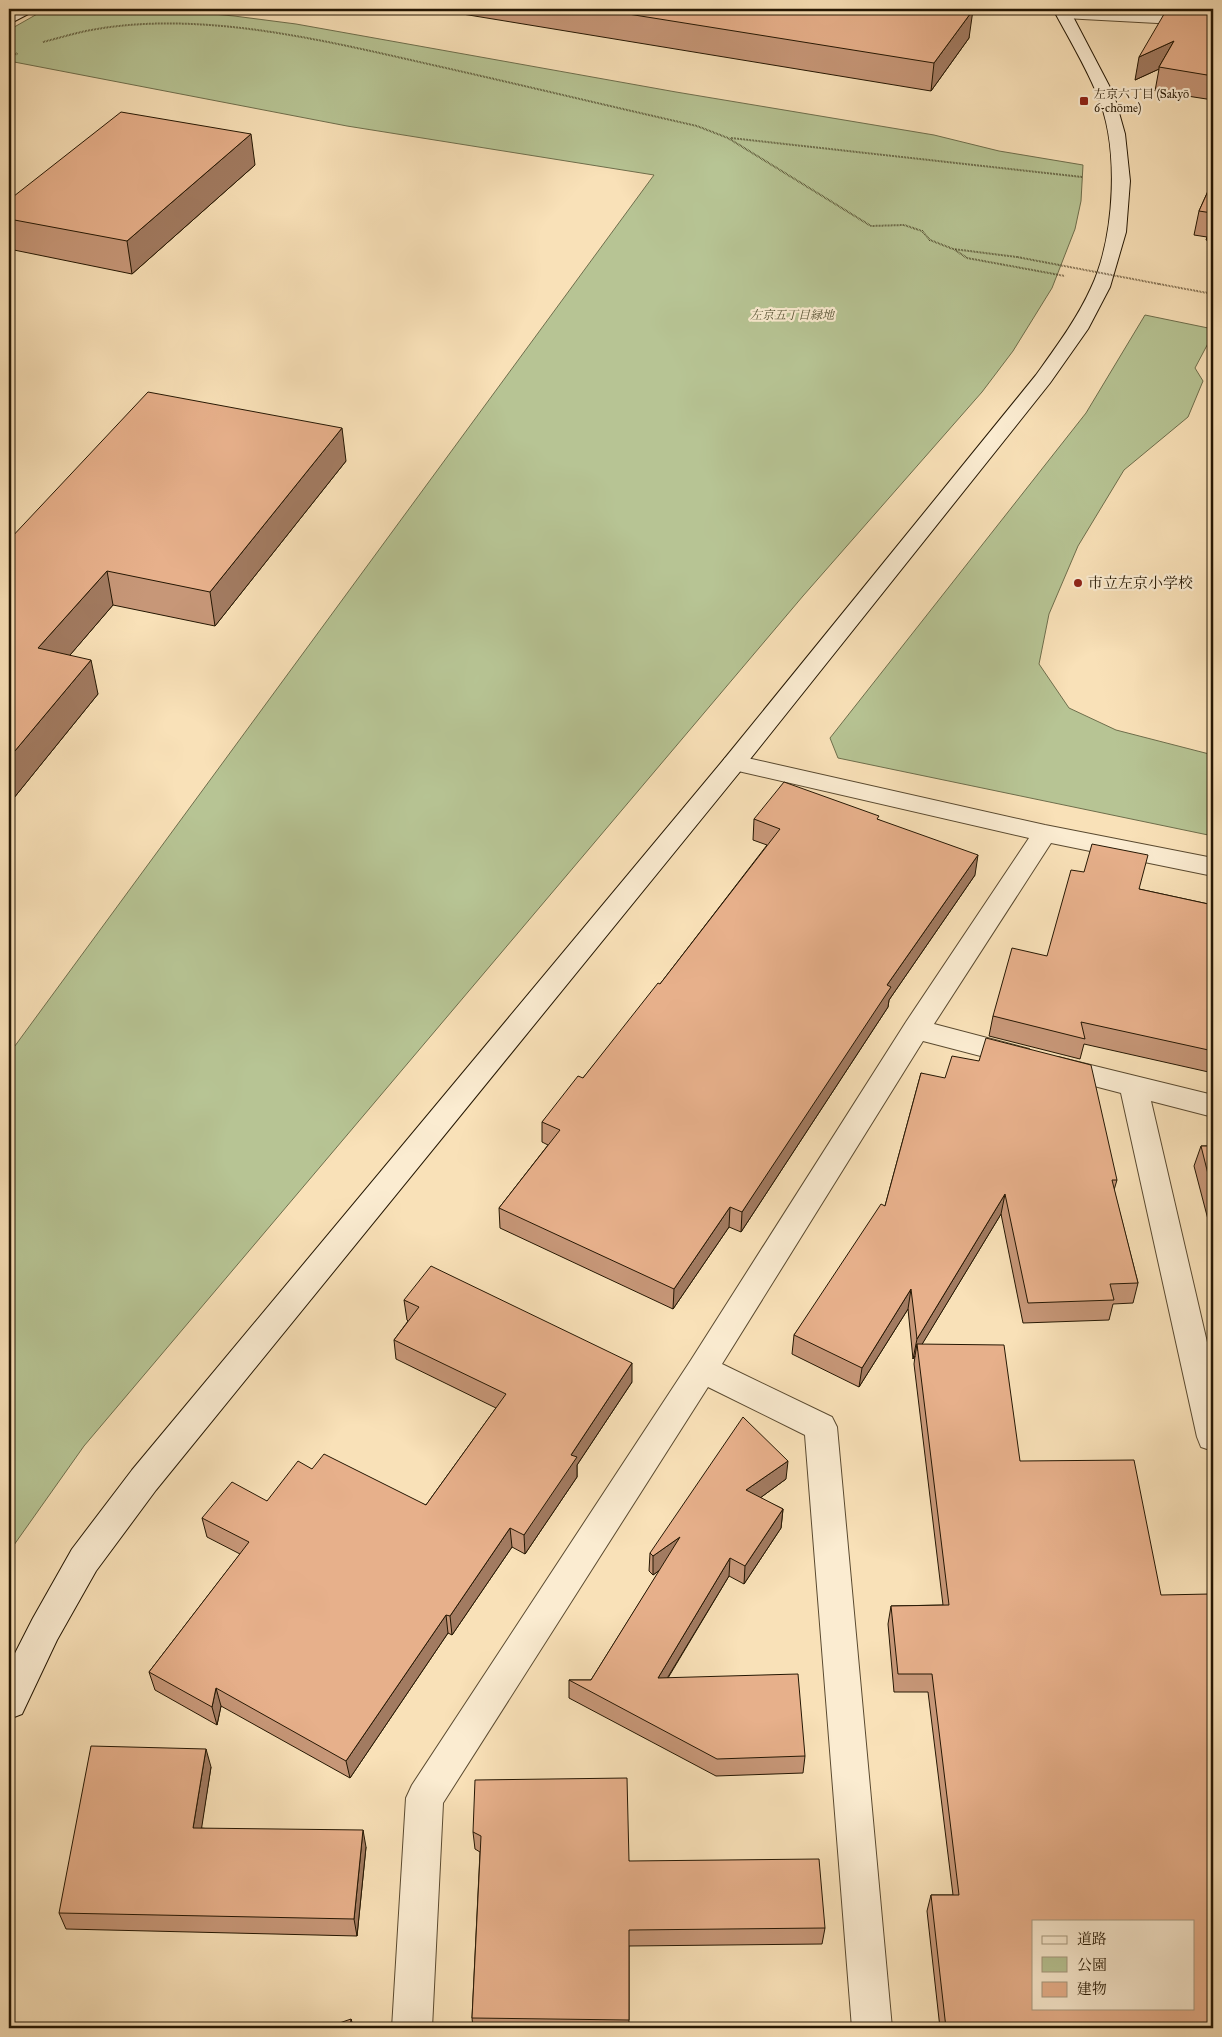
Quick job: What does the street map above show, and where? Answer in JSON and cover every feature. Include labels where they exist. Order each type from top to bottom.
[{"type":"street","points":[[9,19],[27,9]]},
{"type":"street","points":[[1063,11],[1213,21]]},
{"type":"street","points":[[9,1702],[45,1629],[84,1560],[144,1480],[734,763],[1043,379],[1078,329],[1101,288],[1117,232],[1121,181],[1117,134],[1106,95],[1063,11]]},
{"type":"street","points":[[734,763],[1045,833],[1213,866]]},
{"type":"street","points":[[412,2028],[426,1798],[702,1369],[916,1029],[1045,833]]},
{"type":"street","points":[[916,1029],[1213,1106]]},
{"type":"street","points":[[1134,1087],[1213,1437]]},
{"type":"street","points":[[702,1369],[821,1427],[872,2028]]},
{"type":"path","points":[[42,43],[88,30],[130,24],[205,24],[276,33],[324,41],[687,124],[728,138],[1083,177]]},
{"type":"path","points":[[9,58],[22,51]]},
{"type":"path","points":[[728,138],[871,226],[894,225],[915,228],[922,231],[930,240],[953,249],[967,258],[1068,277]]},
{"type":"path","points":[[953,249],[1017,257],[1213,294]]},
{"type":"green space","name":"左京五丁目緑地","points":[[46,9],[160,9],[296,24],[676,92],[934,135],[999,151],[1083,165],[1081,201],[1075,229],[1052,288],[1013,351],[982,392],[803,596],[84,1446],[9,1552],[9,1054],[654,175],[347,126],[9,61],[9,30]]},
{"type":"green space","points":[[1145,315],[1213,329],[1213,334],[1195,368],[1203,381],[1188,417],[1124,470],[1078,546],[1049,614],[1039,664],[1069,708],[1116,730],[1213,755],[1213,836],[838,758],[830,738],[1086,413]]},
{"type":"building","points":[[597,9],[965,9],[973,10],[934,63]]},
{"type":"building","points":[[1167,9],[1213,9],[1213,76],[1159,67],[1174,41],[1139,57]]},
{"type":"building","points":[[121,112],[251,134],[127,241],[9,219],[9,200]]},
{"type":"building","points":[[1213,180],[1213,216],[1211,215],[1212,213],[1199,211]]},
{"type":"building","points":[[148,392],[342,428],[210,592],[107,571],[38,648],[91,660],[9,758],[9,540]]},
{"type":"building","points":[[784,782],[879,816],[877,819],[978,855],[887,985],[891,987],[742,1212],[730,1207],[674,1289],[499,1208],[560,1130],[542,1122],[578,1076],[583,1078],[658,983],[660,984],[780,829],[754,819]]},
{"type":"building","points":[[1092,844],[1148,855],[1139,889],[1213,905],[1213,1051],[1081,1022],[1085,1039],[993,1016],[1012,948],[1047,956],[1071,870],[1084,872]]},
{"type":"building","points":[[986,1038],[1091,1065],[1117,1180],[1112,1180],[1138,1283],[1110,1284],[1114,1300],[1028,1303],[1005,1194],[917,1339],[911,1289],[862,1368],[794,1335],[881,1204],[885,1206],[921,1073],[945,1078],[952,1056],[979,1061]]},
{"type":"building","points":[[1201,1146],[1213,1146],[1213,1194]]},
{"type":"building","points":[[431,1266],[632,1363],[571,1455],[577,1457],[524,1535],[510,1528],[450,1616],[446,1615],[346,1761],[216,1688],[212,1707],[149,1672],[249,1542],[202,1518],[232,1482],[267,1501],[298,1461],[312,1469],[324,1454],[426,1505],[506,1394],[394,1340],[419,1307],[404,1300]]},
{"type":"building","points":[[917,1344],[1004,1345],[1020,1461],[1134,1460],[1161,1595],[1210,1594],[1213,1609],[1213,2028],[946,2028],[931,1895],[959,1895],[932,1674],[898,1674],[891,1606],[949,1605]]},
{"type":"building","points":[[743,1417],[788,1461],[746,1490],[783,1509],[745,1566],[730,1558],[658,1678],[798,1674],[805,1756],[717,1759],[569,1680],[591,1680],[680,1537],[653,1556],[650,1553]]},
{"type":"building","points":[[91,1746],[206,1749],[193,1828],[363,1830],[354,1919],[59,1913]]},
{"type":"building","points":[[627,1778],[629,1861],[819,1859],[825,1928],[629,1930],[629,2020],[472,2018],[481,1836],[473,1832],[475,1780]]},
{"type":"building","points":[[351,2019],[350,2028],[325,2028]]},
{"type":"place","name":"左京六丁目 (Sakyō 6-chōme)","points":[[1084,101]]},
{"type":"place","name":"市立左京小学校","points":[[1078,583]]}]
